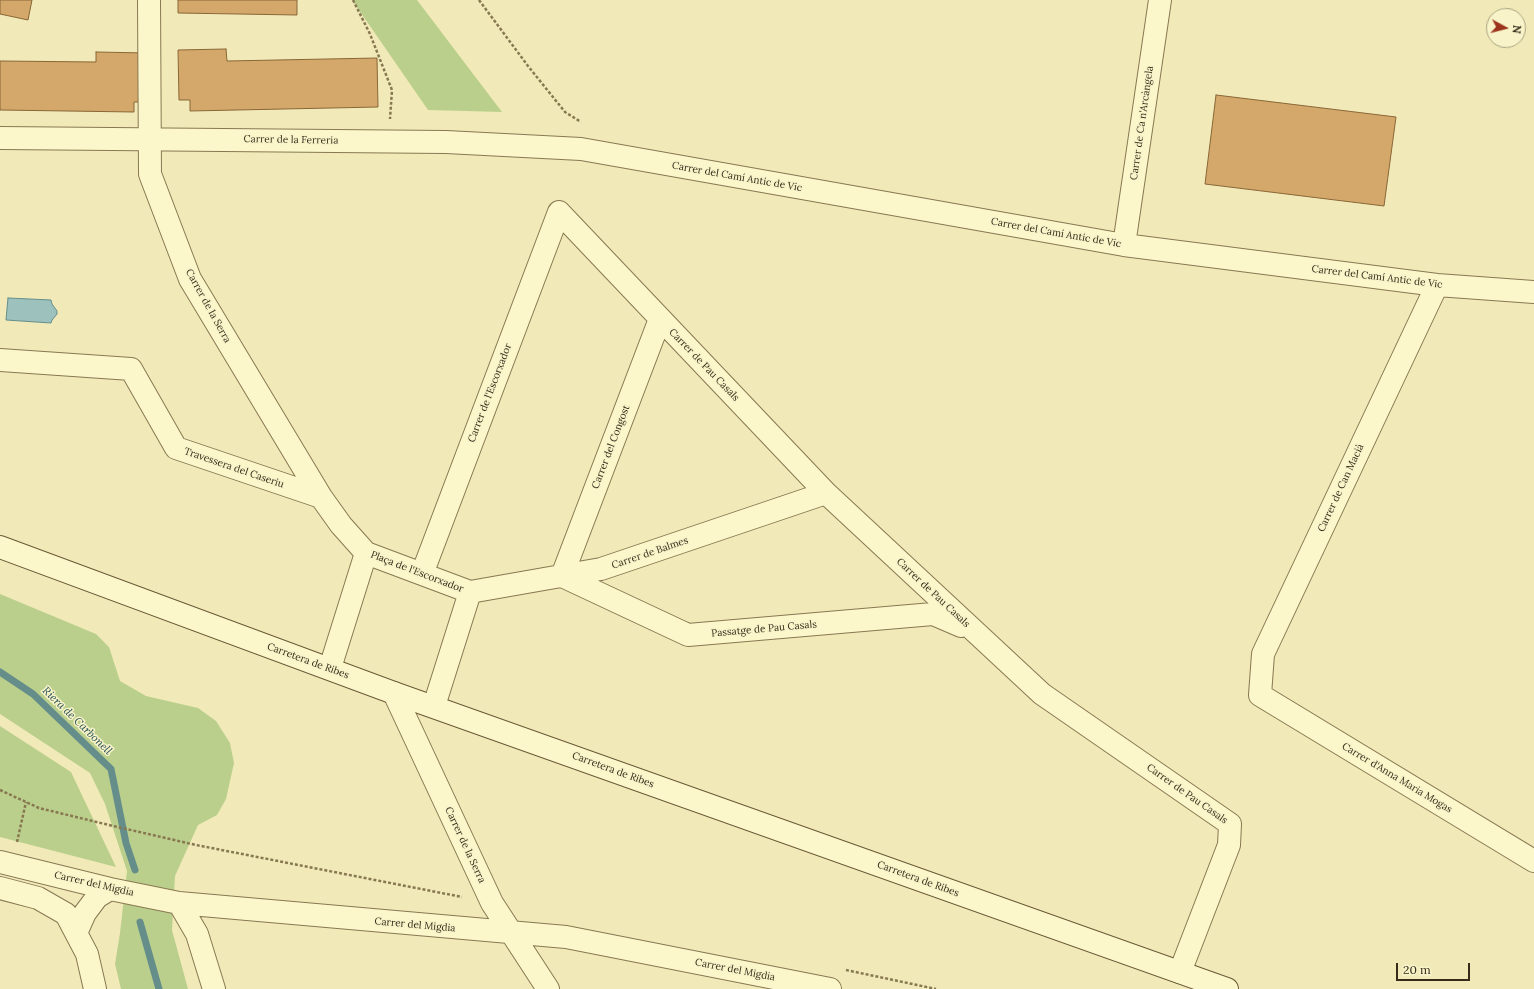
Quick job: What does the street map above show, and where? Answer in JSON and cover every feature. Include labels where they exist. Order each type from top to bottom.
[{"type":"street","name":"Carrer de la Serra","points":[[149,0],[150,174],[190,279],[321,497],[341,525],[366,553]]},
{"type":"street","name":"Carrer de Ca n'Arcàngela","points":[[1124,245],[1160,0]]},
{"type":"street","name":"Carrer de la Ferreria","points":[[0,138],[449,142],[581,149]]},
{"type":"street","name":"Carrer del Camí Antic de Vic","points":[[581,149],[1124,245],[1437,285],[1534,292]]},
{"type":"street","name":"Carrer de Pau Casals","points":[[559,212],[826,493],[1042,694],[1230,824],[1229,845],[1180,972]]},
{"type":"street","name":"Carrer de l'Escorxador","points":[[422,574],[559,212]]},
{"type":"street","name":"Carrer de Can Macià","points":[[1260,694],[1262,654],[1437,285]]},
{"type":"street","name":"Carrer del Congost","points":[[562,576],[660,319]]},
{"type":"street","name":"Travessera del Caseriu","points":[[0,360],[130,369],[176,448],[321,497]]},
{"type":"street","name":"Carrer de Balmes","points":[[470,592],[602,569],[826,493]]},
{"type":"street","name":"Carretera de Ribes","points":[[0,547],[330,668],[394,693],[1228,989]]},
{"type":"street","name":"Plaça de l'Escorxador","points":[[330,668],[366,553],[470,592],[434,706]]},
{"type":"street","name":"Passatge de Pau Casals","points":[[562,576],[688,635],[933,614],[975,632]]},
{"type":"street","name":"Carrer de la Serra","points":[[394,693],[492,903],[548,989]]},
{"type":"street","name":"Carrer d'Anna Maria Mogas","points":[[1260,694],[1534,861]]},
{"type":"street","name":"Carrer del Migdia","points":[[0,862],[110,889],[179,903],[513,934],[566,937],[830,989]]},
{"type":"street","points":[[0,888],[38,898],[66,914],[87,954],[95,989]]},
{"type":"street","points":[[76,933],[85,913],[97,897],[110,889]]},
{"type":"street","points":[[179,903],[197,934],[214,989]]},
{"type":"path","points":[[354,0],[370,34],[392,90],[388,141]]},
{"type":"path","points":[[479,0],[528,66],[565,112],[581,122]]},
{"type":"path","points":[[0,790],[40,808],[196,845],[492,903]]},
{"type":"path","points":[[17,842],[26,802]]},
{"type":"green space","points":[[352,0],[417,0],[502,112],[428,110]]},
{"type":"green space","points":[[0,594],[96,634],[109,647],[120,681],[146,696],[198,708],[216,721],[230,743],[234,763],[226,799],[217,815],[198,825],[175,876],[172,930],[188,989],[121,989],[115,964],[127,871],[105,804],[90,773],[0,714]]},
{"type":"green space","points":[[0,726],[71,772],[116,867],[0,837]]},
{"type":"water","points":[[8,298],[51,300],[57,314],[51,323],[6,320]]},
{"type":"building","points":[[0,0],[32,0],[28,20],[0,14]]},
{"type":"building","points":[[178,0],[297,0],[297,15],[178,13]]},
{"type":"building","points":[[226,49],[227,61],[377,58],[378,107],[190,111],[190,100],[179,100],[178,50]]},
{"type":"building","points":[[96,52],[146,53],[146,102],[134,102],[134,112],[0,110],[0,61],[96,62]]},
{"type":"building","points":[[1216,95],[1396,117],[1384,206],[1205,184]]},
{"type":"waterway","name":"Riera de Carbonell","points":[[0,672],[33,694],[111,769],[126,843],[135,870]]},
{"type":"waterway","name":"Riera de Carbonell","points":[[140,922],[159,989]]}]
